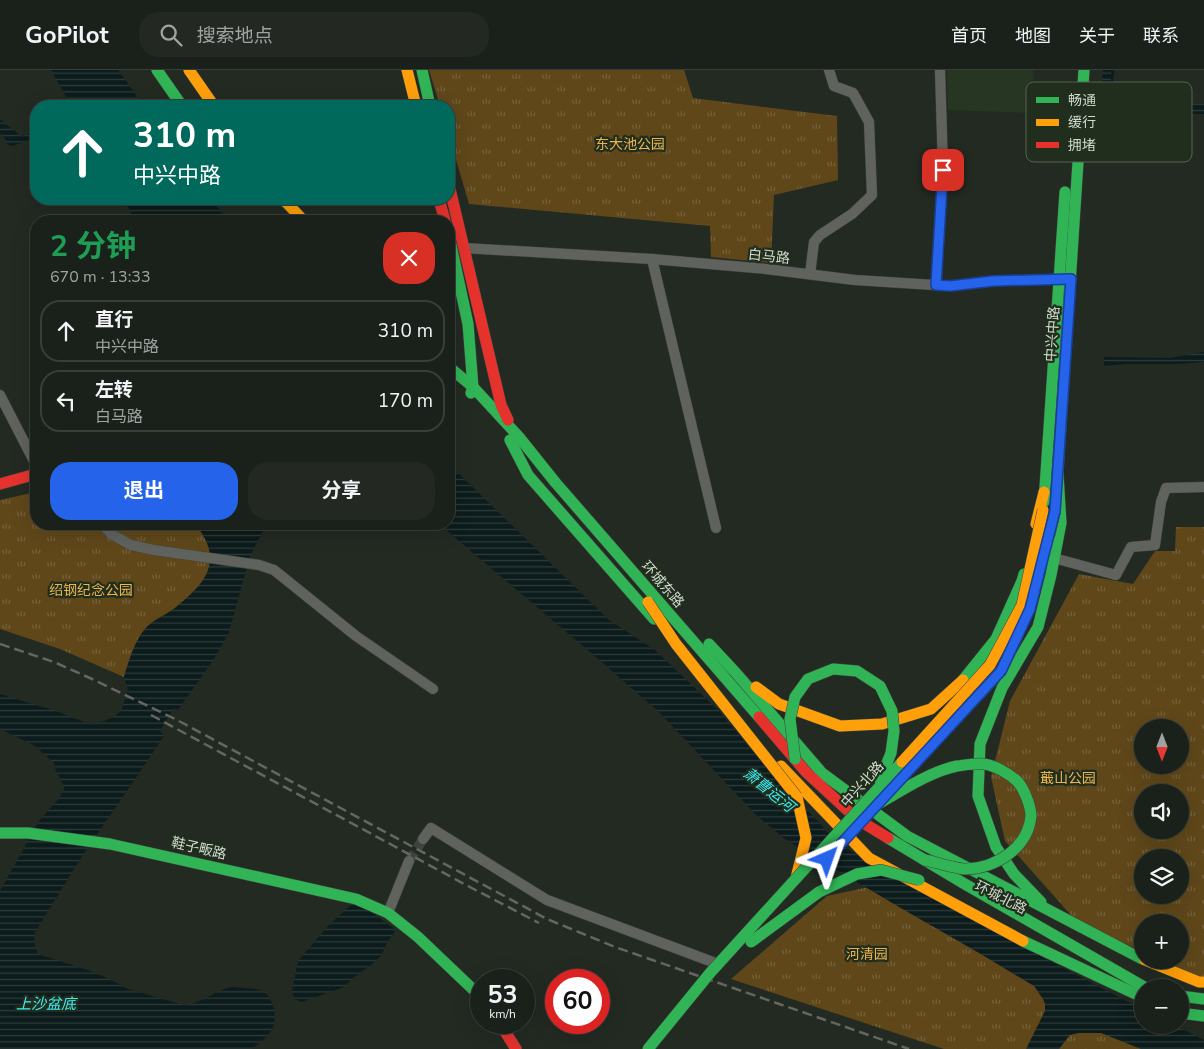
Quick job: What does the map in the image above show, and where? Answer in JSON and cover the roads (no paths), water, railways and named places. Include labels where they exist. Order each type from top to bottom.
[{"type":"main road","points":[[157,70],[178,100]]},
{"type":"main road","points":[[167,70],[188,100]]},
{"type":"main road","points":[[178,70],[199,100]]},
{"type":"main road","points":[[189,70],[210,100]]},
{"type":"main road","points":[[407,70],[414,100]]},
{"type":"main road","points":[[422,70],[429,100]]},
{"type":"main road","name":"中兴中路","points":[[1049,510],[1058,474],[1069,162]]},
{"type":"main road","name":"中兴中路","points":[[1049,510],[1044,492],[1076,162]]},
{"type":"main road","points":[[278,205],[288,215]]},
{"type":"main road","points":[[289,205],[298,215]]},
{"type":"main road","points":[[454,205],[500,406],[515,437],[528,475],[654,619],[697,678],[869,858],[1014,937],[1134,993]]},
{"type":"main road","points":[[455,264],[468,324],[471,391]]},
{"type":"main road","name":"环城东路","points":[[455,374],[515,437],[648,602],[800,781],[853,822]]},
{"type":"main road","name":"环城东路","points":[[455,381],[471,391]]},
{"type":"main road","points":[[515,437],[574,486],[640,568],[736,673],[822,773],[907,836],[1134,954]]},
{"type":"main road","points":[[1051,912],[1014,874],[996,848],[978,796],[980,744],[1002,688],[1038,627],[1062,523],[1058,474]]},
{"type":"main road","points":[[0,484],[30,476]]},
{"type":"main road","points":[[0,490],[30,482]]},
{"type":"main road","name":"环城东路","points":[[553,484],[806,772],[853,822]]},
{"type":"main road","points":[[736,673],[779,704],[840,726],[882,724],[931,709],[966,678],[996,640],[1022,581],[1044,492]]},
{"type":"main road","points":[[969,706],[1001,671],[1030,609],[1049,510]]},
{"type":"main road","name":"中兴北路","points":[[648,1049],[718,964],[990,665],[1022,604],[1035,549],[1049,510]]},
{"type":"main road","points":[[648,602],[676,644],[797,798],[806,838],[796,878]]},
{"type":"main road","points":[[795,759],[790,719],[795,697],[808,679],[824,672],[832,669],[857,671],[880,686],[892,711],[894,731],[891,753],[876,791]]},
{"type":"main road","name":"中兴北路","points":[[662,1049],[717,979],[936,741]]},
{"type":"main road","points":[[878,804],[930,775],[956,766],[984,764],[1001,770],[1018,782],[1028,800],[1031,815],[1027,832],[1020,844],[1002,860],[986,866],[965,869],[925,860]]},
{"type":"main road","name":"环城北路","points":[[853,822],[925,860],[960,888]]},
{"type":"main road","name":"环城北路","points":[[853,822],[960,888],[1134,982]]},
{"type":"main road","name":"鞋子畈路","points":[[0,833],[28,833],[110,844],[356,898],[388,913],[418,937],[470,987]]},
{"type":"main road","points":[[751,942],[819,892],[857,874],[881,870],[919,880],[1056,949],[1134,983]]},
{"type":"main road","points":[[1168,969],[1199,982],[1204,982]]},
{"type":"main road","points":[[1189,997],[1204,999]]},
{"type":"main road","points":[[1189,1014],[1204,1016]]},
{"type":"main road","points":[[507,1034],[516,1049]]},
{"type":"street","points":[[810,274],[814,242],[820,235],[852,214],[872,195],[869,122],[853,93],[834,86],[829,70]]},
{"type":"street","points":[[936,285],[943,170],[940,70]]},
{"type":"street","name":"白马路","points":[[464,248],[652,259],[766,269],[855,280],[950,286],[993,281],[1065,279]]},
{"type":"street","points":[[652,259],[716,528]]},
{"type":"street","points":[[0,395],[30,453]]},
{"type":"street","points":[[1054,558],[1116,575],[1131,548],[1154,545],[1161,502],[1166,488],[1204,486]]},
{"type":"street","points":[[107,530],[131,545],[259,565],[274,570],[356,636],[433,689]]},
{"type":"street","points":[[423,839],[431,828],[547,900],[667,943],[718,964]]},
{"type":"street","points":[[388,913],[409,860]]},
{"type":"water","points":[[51,70],[118,70],[140,100],[68,100]]},
{"type":"water","points":[[1103,70],[1112,70],[1113,82],[1102,82]]},
{"type":"water","points":[[1192,104],[1204,104],[1204,114],[1192,114]]},
{"type":"water","points":[[0,119],[22,137],[30,133],[30,140],[12,146],[7,144],[0,133]]},
{"type":"water","points":[[127,205],[216,205],[223,215],[132,215]]},
{"type":"water","points":[[1204,352],[1204,362],[1104,366],[1104,357],[1169,358]]},
{"type":"water","name":"萧曹运河","points":[[455,470],[609,620],[655,650],[720,712],[779,783],[824,829],[846,848],[1010,940],[1134,1005],[1134,1034],[1189,1034],[1189,1032],[1204,1040],[1204,1049],[1141,1049],[1101,1033],[1079,1033],[1070,1035],[1059,1049],[1026,1049],[1045,1011],[1043,999],[1034,986],[786,840],[756,815],[660,713],[446,530],[455,530]]},
{"type":"water","name":"上沙盆底","points":[[199,530],[264,530],[250,556],[229,632],[214,659],[178,710],[174,708],[161,729],[161,733],[164,736],[84,853],[34,934],[35,946],[38,954],[88,970],[128,989],[184,1005],[197,1002],[228,988],[260,990],[272,1002],[275,1014],[273,1026],[264,1039],[251,1049],[0,1049],[0,891],[39,821],[60,797],[64,786],[54,763],[35,746],[0,729],[0,694],[56,711],[87,723],[102,722],[115,716],[121,711],[128,691],[124,677],[140,636],[155,620],[175,608],[190,595],[204,578],[210,561],[210,552]]},
{"type":"water","points":[[354,902],[396,930],[381,956],[344,987],[302,1002],[294,999],[292,991],[298,961],[329,925]]},
{"type":"waterway","points":[[1112,81],[1113,70]]},
{"type":"tunnel","points":[[409,861],[423,839]]},
{"type":"railway","points":[[0,644],[54,662],[177,720],[547,919],[615,947],[909,1049]]},
{"type":"railway","points":[[151,715],[539,923]]},
{"type":"park label","name":"东大池公园","points":[[630,144]]},
{"type":"park label","name":"绍钢纪念公园","points":[[91,590]]},
{"type":"park label","name":"蕺山公园","points":[[1068,778]]},
{"type":"park label","name":"河清园","points":[[867,954]]}]
